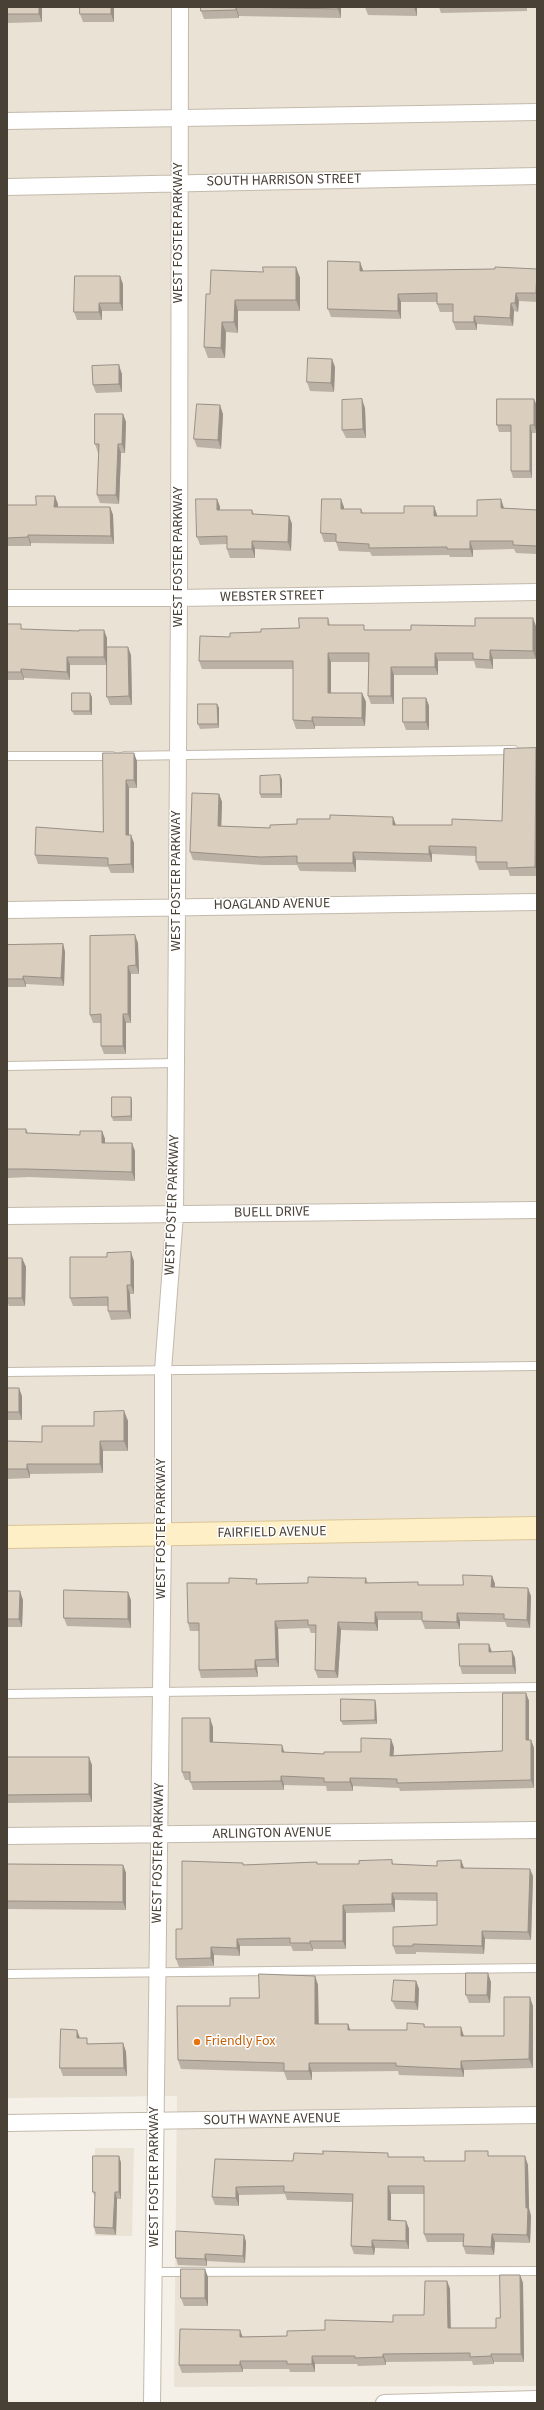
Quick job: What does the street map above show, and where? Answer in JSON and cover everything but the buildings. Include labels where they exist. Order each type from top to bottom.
[{"type":"main road","name":"FAIRFIELD AVENUE","points":[[7,1536],[163,1535],[537,1528]]},
{"type":"street","name":"WEST FOSTER PARKWAY","points":[[152,2403],[163,1535],[162,1370],[175,1214],[179,598],[180,7]]},
{"type":"street","points":[[7,121],[537,112]]},
{"type":"street","name":"SOUTH HARRISON STREET","points":[[7,187],[537,176]]},
{"type":"street","name":"WEBSTER STREET","points":[[7,598],[179,598],[537,592]]},
{"type":"street","name":"HOAGLAND AVENUE","points":[[7,910],[537,902]]},
{"type":"street","name":"BUELL DRIVE","points":[[7,1216],[537,1210]]},
{"type":"street","name":"ARLINGTON AVENUE","points":[[7,1836],[537,1830]]},
{"type":"street","name":"SOUTH WAYNE AVENUE","points":[[7,2123],[155,2122],[537,2115]]},
{"type":"street","points":[[384,2403],[537,2399]]},
{"type":"lane","points":[[7,756],[178,756],[521,750]]},
{"type":"lane","points":[[7,1066],[176,1063]]},
{"type":"lane","points":[[7,1372],[537,1366]]},
{"type":"lane","points":[[7,1694],[537,1687]]},
{"type":"lane","points":[[7,1974],[537,1968]]},
{"type":"lane","points":[[154,2272],[537,2271]]},
{"type":"shaded area","points":[[7,7],[537,7],[537,2386],[174,2387],[177,2096],[7,2098]]},
{"type":"shaded area","points":[[95,2148],[134,2148],[132,2236],[94,2236]]},
{"type":"place","name":"Friendly Fox","points":[[197,2042]]}]
